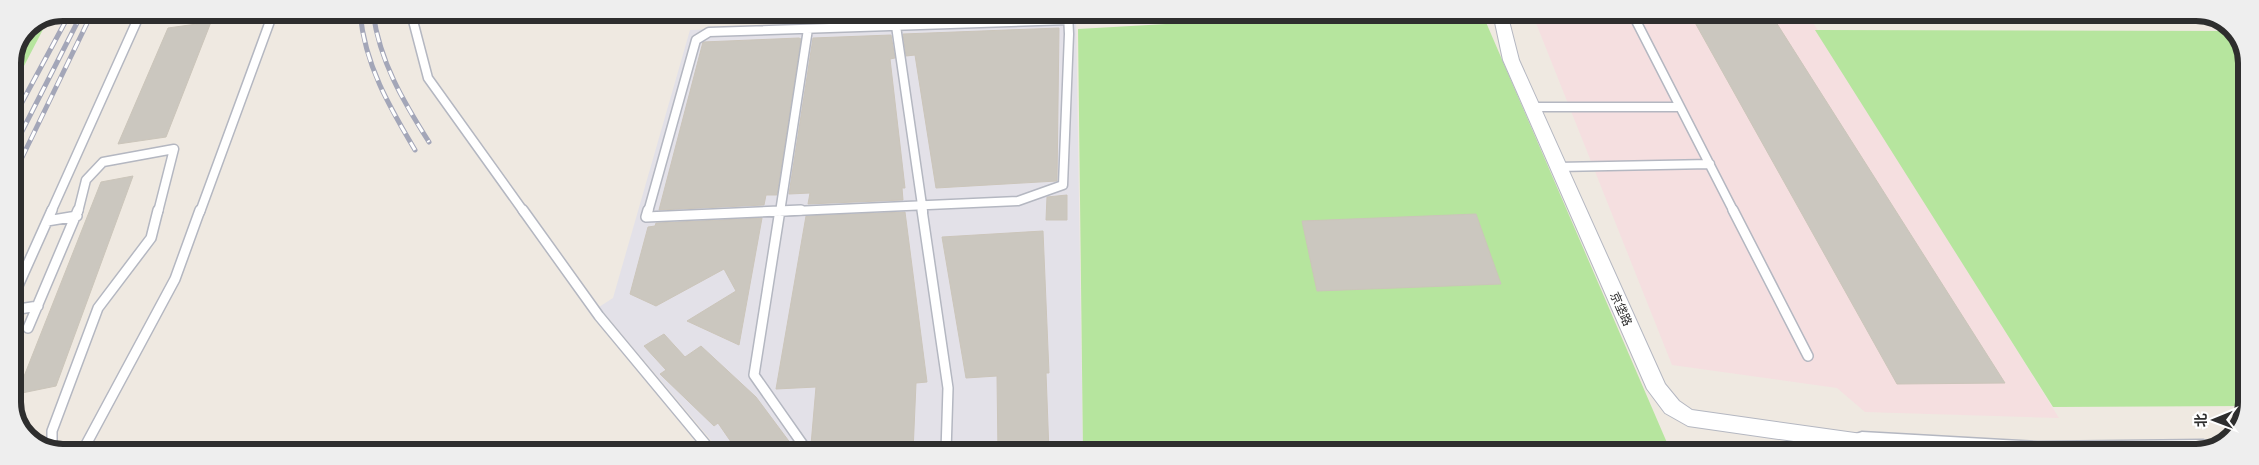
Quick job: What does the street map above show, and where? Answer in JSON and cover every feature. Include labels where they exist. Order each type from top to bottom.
[{"type":"street","name":"京垡路","points":[[1502,21],[1511,60],[1657,389],[1672,406],[1688,418],[1848,444]]},
{"type":"lane","points":[[21,279],[137,21]]},
{"type":"lane","points":[[86,444],[175,279],[270,21]]},
{"type":"lane","points":[[413,21],[428,78],[599,316],[705,444]]},
{"type":"lane","points":[[982,21],[896,26],[709,32],[696,40],[646,217],[1018,201],[1063,185],[1068,21]]},
{"type":"lane","points":[[1636,21],[1808,356]]},
{"type":"lane","points":[[896,26],[948,388],[946,444]]},
{"type":"lane","points":[[802,444],[754,374],[808,29]]},
{"type":"lane","points":[[1532,107],[1680,107]]},
{"type":"lane","points":[[28,328],[77,216],[86,180],[103,162],[174,149],[150,238],[98,308],[52,431],[52,442]]},
{"type":"lane","points":[[1558,167],[1710,164]]},
{"type":"lane","points":[[47,221],[77,216]]},
{"type":"lane","points":[[21,309],[38,306]]},
{"type":"shaded area","points":[[960,21],[1076,21],[1083,444],[714,444],[599,307],[613,298],[690,30]]},
{"type":"shaded area","points":[[1535,21],[1812,21],[2059,418],[1865,412],[1837,388],[1672,365]]},
{"type":"green space","points":[[1218,21],[1485,21],[1668,444],[1083,444],[1078,29]]},
{"type":"green space","points":[[45,25],[21,72],[24,47],[28,40]]},
{"type":"green space","points":[[1815,30],[2222,31],[2232,42],[2238,61],[2237,406],[2053,407]]},
{"type":"building","points":[[1694,21],[1775,21],[2005,383],[1897,384]]},
{"type":"building","points":[[211,22],[166,137],[118,144],[168,28]]},
{"type":"building","points":[[1059,28],[1057,181],[936,188],[915,55],[906,56],[903,34]]},
{"type":"building","points":[[891,35],[895,58],[890,59],[905,188],[902,188],[903,200],[808,204],[810,193],[789,194],[813,38]]},
{"type":"building","points":[[801,39],[777,195],[766,195],[764,205],[659,210],[703,42]]},
{"type":"building","points":[[133,176],[56,386],[21,393],[21,384],[101,182]]},
{"type":"building","points":[[1067,195],[1067,220],[1046,220],[1047,197]]},
{"type":"building","points":[[905,212],[927,382],[916,383],[913,444],[860,444],[860,441],[811,444],[816,387],[776,389],[806,216]]},
{"type":"building","points":[[1476,214],[1501,284],[1317,291],[1302,221]]},
{"type":"building","points":[[762,218],[739,345],[687,321],[736,291],[724,269],[656,306],[630,294],[648,227],[655,226],[656,223]]},
{"type":"building","points":[[1043,231],[1049,373],[1046,373],[1049,444],[998,444],[997,376],[966,378],[942,237]]},
{"type":"building","points":[[664,334],[685,357],[701,346],[756,397],[791,444],[732,444],[718,423],[714,426],[660,374],[666,370],[644,346]]},
{"type":"railway","points":[[21,104],[66,21]]},
{"type":"railway","points":[[21,133],[78,21]]},
{"type":"railway","points":[[21,159],[88,21]]},
{"type":"railway","points":[[361,21],[373,68],[387,101],[415,150]]},
{"type":"railway","points":[[374,21],[387,65],[410,111],[429,142]]}]
